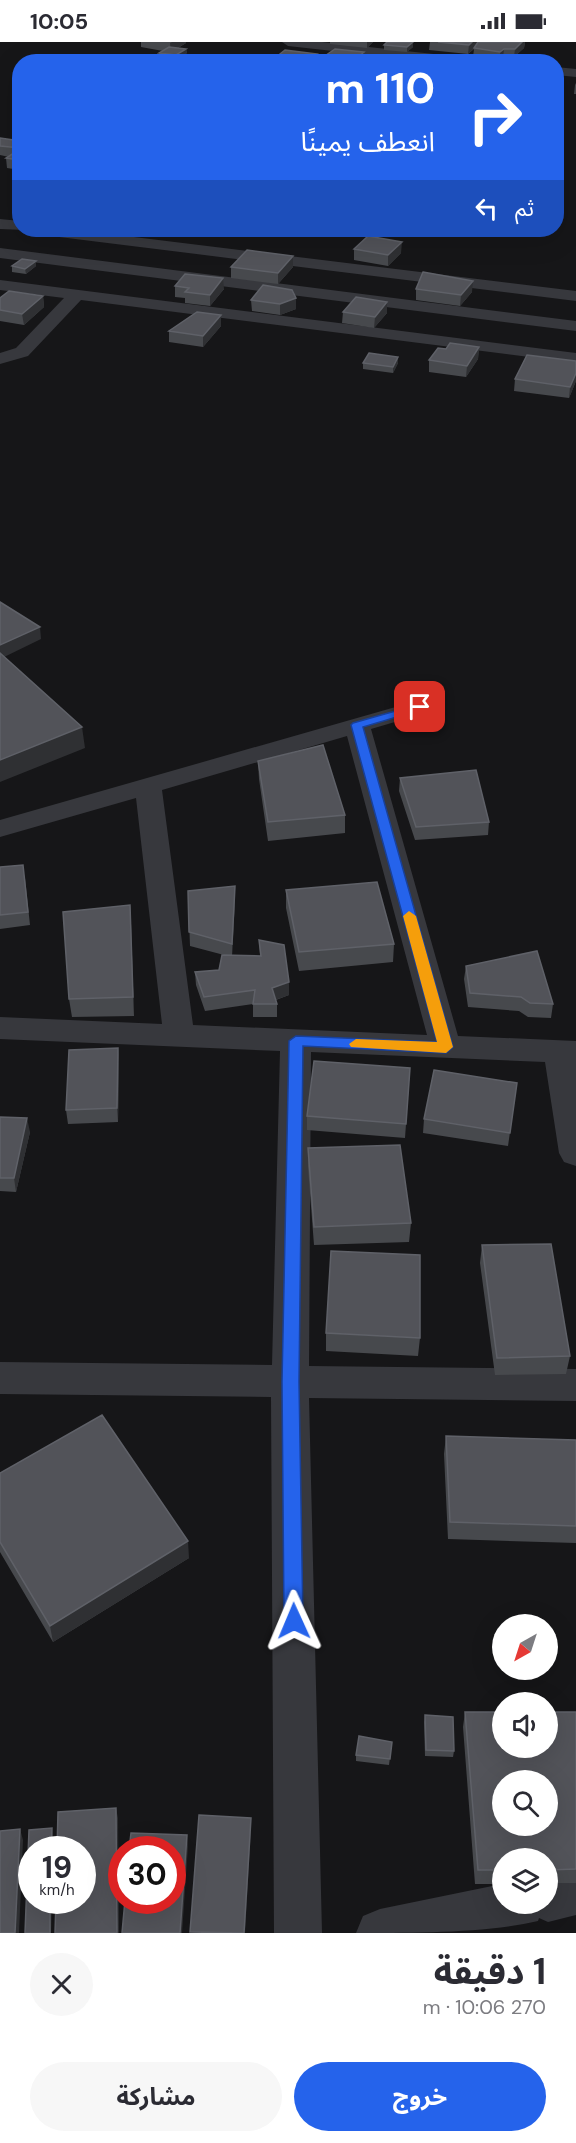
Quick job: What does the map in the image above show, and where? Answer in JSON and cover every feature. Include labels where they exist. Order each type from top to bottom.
[{"type":"street","points":[[288,42],[406,54]]},
{"type":"street","points":[[417,54],[430,42]]},
{"type":"street","points":[[100,237],[576,296]]},
{"type":"street","points":[[0,254],[576,326]]},
{"type":"street","points":[[0,285],[576,358]]},
{"type":"street","points":[[0,359],[22,352],[78,295]]},
{"type":"street","points":[[0,829],[420,707]]},
{"type":"street","points":[[357,725],[446,1047]]},
{"type":"street","points":[[148,786],[178,1036]]},
{"type":"street","points":[[0,1028],[567,1051],[576,1153]]},
{"type":"street","points":[[296,1041],[291,1382],[298,1933]]},
{"type":"street","points":[[0,1378],[576,1385]]},
{"type":"street","points":[[558,1896],[576,1892]]},
{"type":"street","points":[[380,1933],[492,1910]]},
{"type":"building","points":[[387,42],[413,42],[407,47],[384,45]]},
{"type":"building","points":[[438,42],[472,42],[469,45]]},
{"type":"building","points":[[478,42],[522,42],[515,49],[504,49],[500,52],[474,48]]},
{"type":"building","points":[[169,47],[186,49],[178,54],[159,53]]},
{"type":"building","points":[[335,49],[364,52],[362,54],[328,54]]},
{"type":"building","points":[[285,50],[317,54],[280,54]]},
{"type":"building","points":[[0,138],[12,140],[12,147],[0,146]]},
{"type":"building","points":[[367,237],[402,242],[388,255],[354,249]]},
{"type":"building","points":[[247,250],[293,256],[278,273],[231,267]]},
{"type":"building","points":[[22,259],[36,261],[25,269],[12,266]]},
{"type":"building","points":[[423,272],[473,281],[461,295],[416,289]]},
{"type":"building","points":[[185,274],[223,278],[210,295],[185,292],[189,288],[175,286]]},
{"type":"building","points":[[263,285],[292,290],[296,298],[280,304],[251,300]]},
{"type":"building","points":[[9,291],[43,296],[22,314],[0,310],[0,298]]},
{"type":"building","points":[[356,297],[387,302],[375,317],[343,312]]},
{"type":"building","points":[[197,312],[221,315],[203,336],[169,331]]},
{"type":"building","points":[[450,343],[479,347],[467,366],[429,360],[438,348],[446,349]]},
{"type":"building","points":[[369,353],[398,357],[393,367],[363,363]]},
{"type":"building","points":[[527,355],[576,361],[576,373],[570,387],[515,379]]},
{"type":"building","points":[[0,602],[40,627],[0,645]]},
{"type":"building","points":[[0,653],[82,727],[0,760]]},
{"type":"building","points":[[323,745],[345,815],[268,822],[258,761]]},
{"type":"building","points":[[476,770],[489,822],[416,827],[400,778]]},
{"type":"building","points":[[23,865],[28,912],[0,915],[0,867]]},
{"type":"building","points":[[377,882],[394,944],[299,952],[286,890]]},
{"type":"building","points":[[235,886],[232,944],[189,932],[188,891]]},
{"type":"building","points":[[130,905],[133,997],[69,999],[63,912]]},
{"type":"building","points":[[259,940],[284,945],[289,982],[272,988],[277,1004],[253,1004],[255,990],[204,997],[195,972],[219,970],[222,955],[261,956]]},
{"type":"building","points":[[537,951],[553,1004],[530,1003],[521,997],[470,993],[466,966]]},
{"type":"building","points":[[118,1048],[117,1108],[66,1110],[69,1050]]},
{"type":"building","points":[[314,1061],[410,1068],[406,1124],[307,1116]]},
{"type":"building","points":[[434,1070],[517,1083],[510,1133],[424,1119]]},
{"type":"building","points":[[0,1117],[27,1118],[14,1178],[0,1178]]},
{"type":"building","points":[[400,1145],[411,1223],[314,1227],[308,1148]]},
{"type":"building","points":[[551,1244],[570,1356],[497,1358],[482,1245]]},
{"type":"building","points":[[331,1251],[420,1255],[420,1338],[326,1333]]},
{"type":"building","points":[[102,1415],[188,1541],[50,1626],[0,1542],[0,1473]]},
{"type":"building","points":[[446,1436],[576,1440],[576,1526],[450,1522]]},
{"type":"building","points":[[465,1712],[492,1712],[492,1758],[558,1758],[558,1712],[576,1712],[576,1869],[558,1870],[558,1848],[492,1848],[492,1870],[478,1870]]},
{"type":"building","points":[[425,1715],[453,1717],[454,1751],[426,1750]]},
{"type":"building","points":[[359,1736],[392,1742],[390,1759],[356,1755]]},
{"type":"building","points":[[116,1808],[116,1836],[108,1836],[108,1914],[117,1914],[117,1933],[55,1933],[56,1914],[96,1914],[96,1836],[57,1836],[58,1812]]},
{"type":"building","points":[[199,1815],[251,1818],[244,1933],[190,1932]]},
{"type":"building","points":[[52,1828],[52,1836],[29,1836],[29,1830]]},
{"type":"building","points":[[20,1829],[15,1933],[0,1933],[0,1831]]},
{"type":"building","points":[[131,1833],[187,1835],[186,1849],[186,1836],[131,1836]]},
{"type":"building","points":[[26,1914],[50,1914],[50,1933],[25,1933]]},
{"type":"building","points":[[124,1914],[181,1914],[180,1933],[122,1933]]},
{"type":"slow traffic","points":[[356,1044],[446,1047],[409,916]]},
{"type":"route","points":[[294,1621],[291,1382],[296,1041],[446,1047],[357,725],[420,707]]}]
